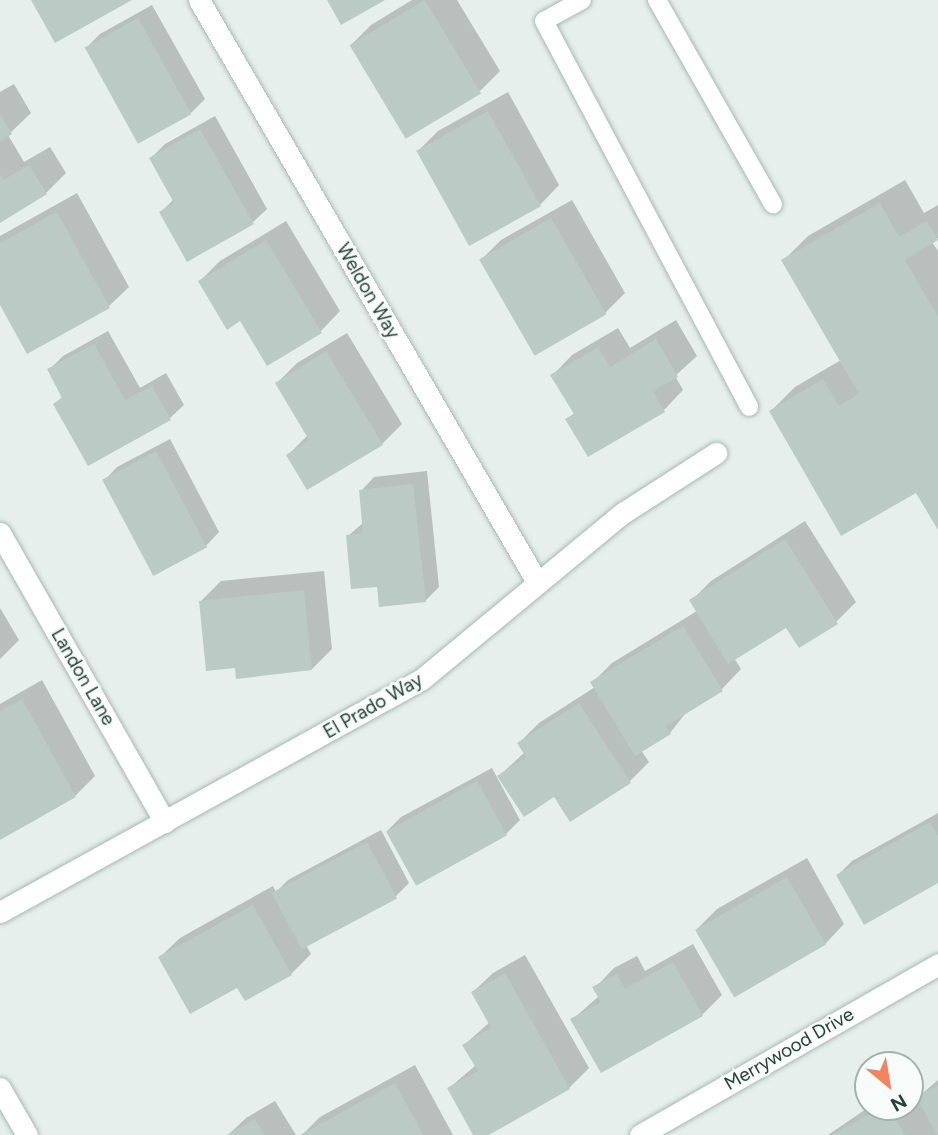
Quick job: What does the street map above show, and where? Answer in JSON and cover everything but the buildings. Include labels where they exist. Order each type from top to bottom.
[{"type":"street","name":"Weldon Way","points":[[199,0],[537,582]]},
{"type":"street","name":"El Prado Way","points":[[0,912],[422,679],[479,637],[537,582],[623,513],[716,453]]},
{"type":"street","name":"Landon Lane","points":[[0,533],[165,822]]},
{"type":"street","name":"Merrywood Drive","points":[[640,1135],[938,964]]},
{"type":"street","points":[[0,1088],[26,1135]]},
{"type":"lane","points":[[582,0],[544,21],[749,407]]},
{"type":"lane","points":[[657,0],[773,204]]}]
